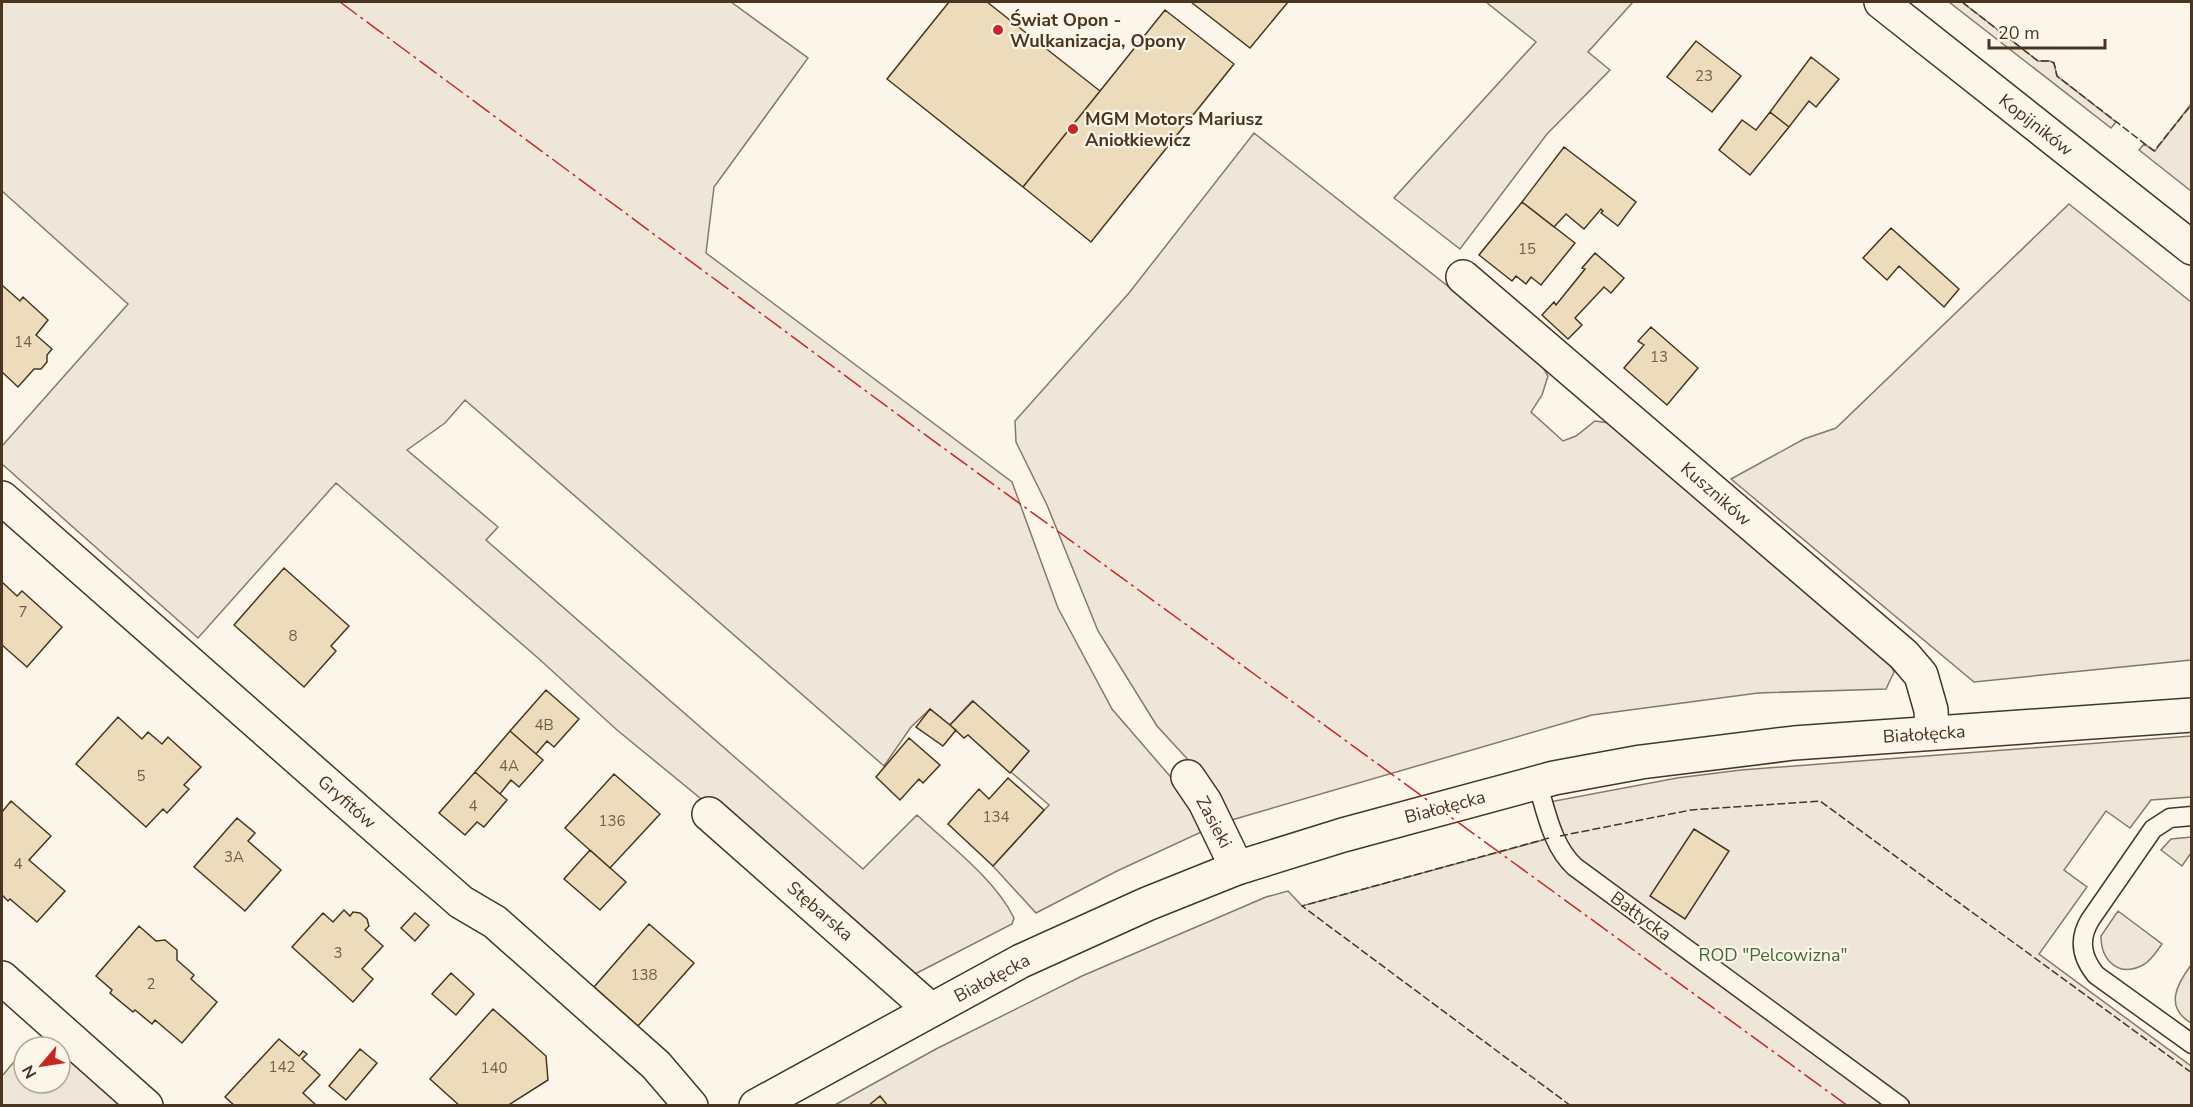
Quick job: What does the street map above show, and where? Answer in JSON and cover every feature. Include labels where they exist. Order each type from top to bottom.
[{"type":"street","name":"Kopijników","points":[[1881,2],[2192,248]]},
{"type":"street","name":"Kuszników","points":[[1463,277],[1904,655],[1921,675],[1931,711],[1932,733]]},
{"type":"street","name":"Gryfitów","points":[[2,498],[461,902],[495,922],[656,1065],[692,1106]]},
{"type":"street","name":"Białołęcka","points":[[756,1106],[1021,962],[1147,904],[1238,868],[1343,835],[1537,782],[1641,762],[1736,749],[2192,715]]},
{"type":"street","name":"Zasieki","points":[[1188,777],[1205,802],[1238,868]]},
{"type":"street","name":"Stębarska","points":[[708,814],[931,1010]]},
{"type":"street","points":[[2,978],[146,1106]]},
{"type":"lane","name":"Bałtycka","points":[[1537,782],[1554,837],[1564,857],[1575,867],[1900,1106]]},
{"type":"lane","points":[[2192,816],[2170,818],[2153,829],[2082,936],[2086,959],[2096,975],[2192,1044]]},
{"type":"green space","points":[[2,2],[731,2],[808,58],[714,187],[706,253],[1012,482],[1058,608],[1112,709],[1194,804],[1210,828],[1117,871],[1036,913],[993,866],[1049,805],[1011,772],[1028,752],[972,701],[950,725],[930,709],[911,727],[884,766],[465,400],[445,423],[407,450],[498,527],[486,540],[863,869],[917,815],[983,876],[1006,904],[1014,918],[1012,924],[915,974],[617,730],[538,658],[336,483],[198,638],[2,464],[2,446],[128,304],[2,191]]},
{"type":"green space","points":[[1486,2],[1633,2],[1588,52],[1610,70],[1547,134],[1460,249],[1394,198],[1536,42]]},
{"type":"green space","points":[[1949,2],[1962,2],[2038,61],[2054,63],[2057,76],[2116,122],[2111,128]]},
{"type":"green space","points":[[2191,104],[2191,191],[2139,150],[2144,144],[2155,151]]},
{"type":"green space","points":[[1254,133],[1516,340],[1541,364],[1548,376],[1542,395],[1531,412],[1563,441],[1576,436],[1595,421],[1610,423],[1884,651],[1894,672],[1886,689],[1758,693],[1592,715],[1228,821],[1215,789],[1157,726],[1098,631],[1047,505],[1016,442],[1015,421],[1129,293]]},
{"type":"green space","points":[[2069,204],[2191,302],[2191,660],[1974,682],[1731,479],[1804,439],[1836,428]]},
{"type":"green space","name":"ROD \"Pelcowizna\"","points":[[2191,736],[2191,797],[2151,800],[2130,828],[2106,811],[2064,870],[2087,887],[2039,954],[2191,1066],[2191,1105],[833,1106],[936,1049],[1082,976],[1266,897],[1288,891],[1302,906],[1554,837],[1544,803],[1677,778],[1741,770]]},
{"type":"green space","points":[[2191,837],[2191,853],[2182,866],[2161,850],[2171,839]]},
{"type":"green space","points":[[2118,911],[2162,944],[2154,956],[2143,965],[2126,969],[2119,968],[2108,959],[2104,952],[2101,936]]},
{"type":"green space","points":[[2191,965],[2191,1023],[2183,1017],[2175,1003],[2178,987]]},
{"type":"green space","points":[[72,1063],[121,1105],[2,1106],[2,1076],[12,1064],[12,1095],[72,1095]]},
{"type":"building","points":[[949,2],[987,2],[1100,91],[1023,187],[887,79]]},
{"type":"building","points":[[1191,2],[1288,2],[1250,48]]},
{"type":"building","points":[[1165,10],[1234,64],[1091,242],[1023,187]]},
{"type":"building","points":[[1696,41],[1741,76],[1712,112],[1667,77]]},
{"type":"building","points":[[1811,57],[1839,79],[1816,107],[1809,101],[1789,127],[1770,112]]},
{"type":"building","points":[[1770,112],[1789,127],[1750,175],[1719,150],[1742,120],[1756,130]]},
{"type":"building","points":[[1564,147],[1636,202],[1618,226],[1601,213],[1603,211],[1601,209],[1584,229],[1566,214],[1554,227],[1522,202]]},
{"type":"building","points":[[1522,202],[1575,243],[1541,285],[1531,277],[1526,284],[1516,276],[1512,281],[1479,255]]},
{"type":"building","points":[[1891,228],[1959,289],[1944,307],[1899,266],[1887,280],[1863,258]]},
{"type":"building","points":[[1595,253],[1624,278],[1611,293],[1604,287],[1575,318],[1582,325],[1568,339],[1542,315],[1554,302],[1556,305]]},
{"type":"building","points":[[3,286],[20,301],[23,297],[48,320],[36,335],[52,349],[47,355],[47,362],[41,369],[34,369],[18,387],[2,372]]},
{"type":"building","points":[[1651,327],[1698,368],[1667,405],[1624,368],[1644,345],[1638,341]]},
{"type":"building","points":[[284,568],[349,626],[331,646],[336,651],[304,687],[234,625]]},
{"type":"building","points":[[2,582],[17,596],[22,591],[62,627],[27,667],[2,645]]},
{"type":"building","points":[[546,690],[579,719],[554,747],[547,741],[536,754],[510,731]]},
{"type":"building","points":[[973,701],[1029,751],[1010,773],[968,735],[964,738],[950,725]]},
{"type":"building","points":[[930,709],[956,730],[943,746],[916,727]]},
{"type":"building","points":[[118,717],[142,739],[148,732],[162,744],[168,737],[201,767],[184,785],[189,789],[167,813],[163,809],[146,827],[76,764]]},
{"type":"building","points":[[510,731],[543,760],[519,787],[511,780],[500,794],[475,772]]},
{"type":"building","points":[[909,738],[940,765],[923,783],[919,779],[900,800],[876,777]]},
{"type":"building","points":[[475,772],[507,800],[484,827],[477,822],[465,835],[439,813]]},
{"type":"building","points":[[614,774],[660,814],[610,868],[565,828]]},
{"type":"building","points":[[1008,778],[1044,810],[993,866],[948,824],[979,789],[989,799]]},
{"type":"building","points":[[11,801],[51,836],[29,860],[65,891],[37,922],[2,895],[2,812]]},
{"type":"building","points":[[237,818],[255,833],[248,841],[281,870],[245,911],[194,867]]},
{"type":"building","points":[[1694,829],[1729,851],[1685,919],[1650,896]]},
{"type":"building","points":[[590,850],[626,882],[600,910],[564,879]]},
{"type":"building","points":[[344,910],[350,916],[353,912],[360,913],[367,919],[369,926],[365,930],[383,946],[362,969],[373,979],[353,1002],[292,947],[323,913],[333,922]]},
{"type":"building","points":[[415,913],[429,925],[415,941],[401,928]]},
{"type":"building","points":[[649,924],[694,963],[638,1026],[594,987]]},
{"type":"building","points":[[139,926],[156,941],[165,940],[177,950],[177,960],[194,975],[191,979],[217,1002],[182,1043],[155,1020],[152,1024],[135,1010],[133,1012],[110,993],[112,990],[96,976]]},
{"type":"building","points":[[451,973],[474,994],[456,1015],[432,994]]},
{"type":"building","points":[[493,1009],[546,1056],[548,1080],[507,1106],[460,1106],[430,1079]]},
{"type":"building","points":[[279,1039],[299,1056],[303,1051],[307,1054],[302,1059],[320,1075],[303,1093],[317,1106],[235,1106],[225,1097]]},
{"type":"building","points":[[360,1049],[377,1063],[346,1100],[329,1086]]},
{"type":"building","points":[[880,1096],[888,1106],[868,1106]]},
{"type":"fence","points":[[1962,2],[2038,61],[2054,63],[2057,76],[2154,151],[2192,104]]},
{"type":"fence","points":[[1560,836],[1691,810],[1820,801],[2192,1073]]},
{"type":"fence","points":[[1549,838],[1302,906],[1571,1106]]},
{"type":"power","points":[[340,2],[920,431],[1848,1106]]},
{"type":"place","name":"Świat Opon - Wulkanizacja, Opony","points":[[998,30]]},
{"type":"place","name":"MGM Motors Mariusz Aniołkiewicz","points":[[1073,129]]}]
